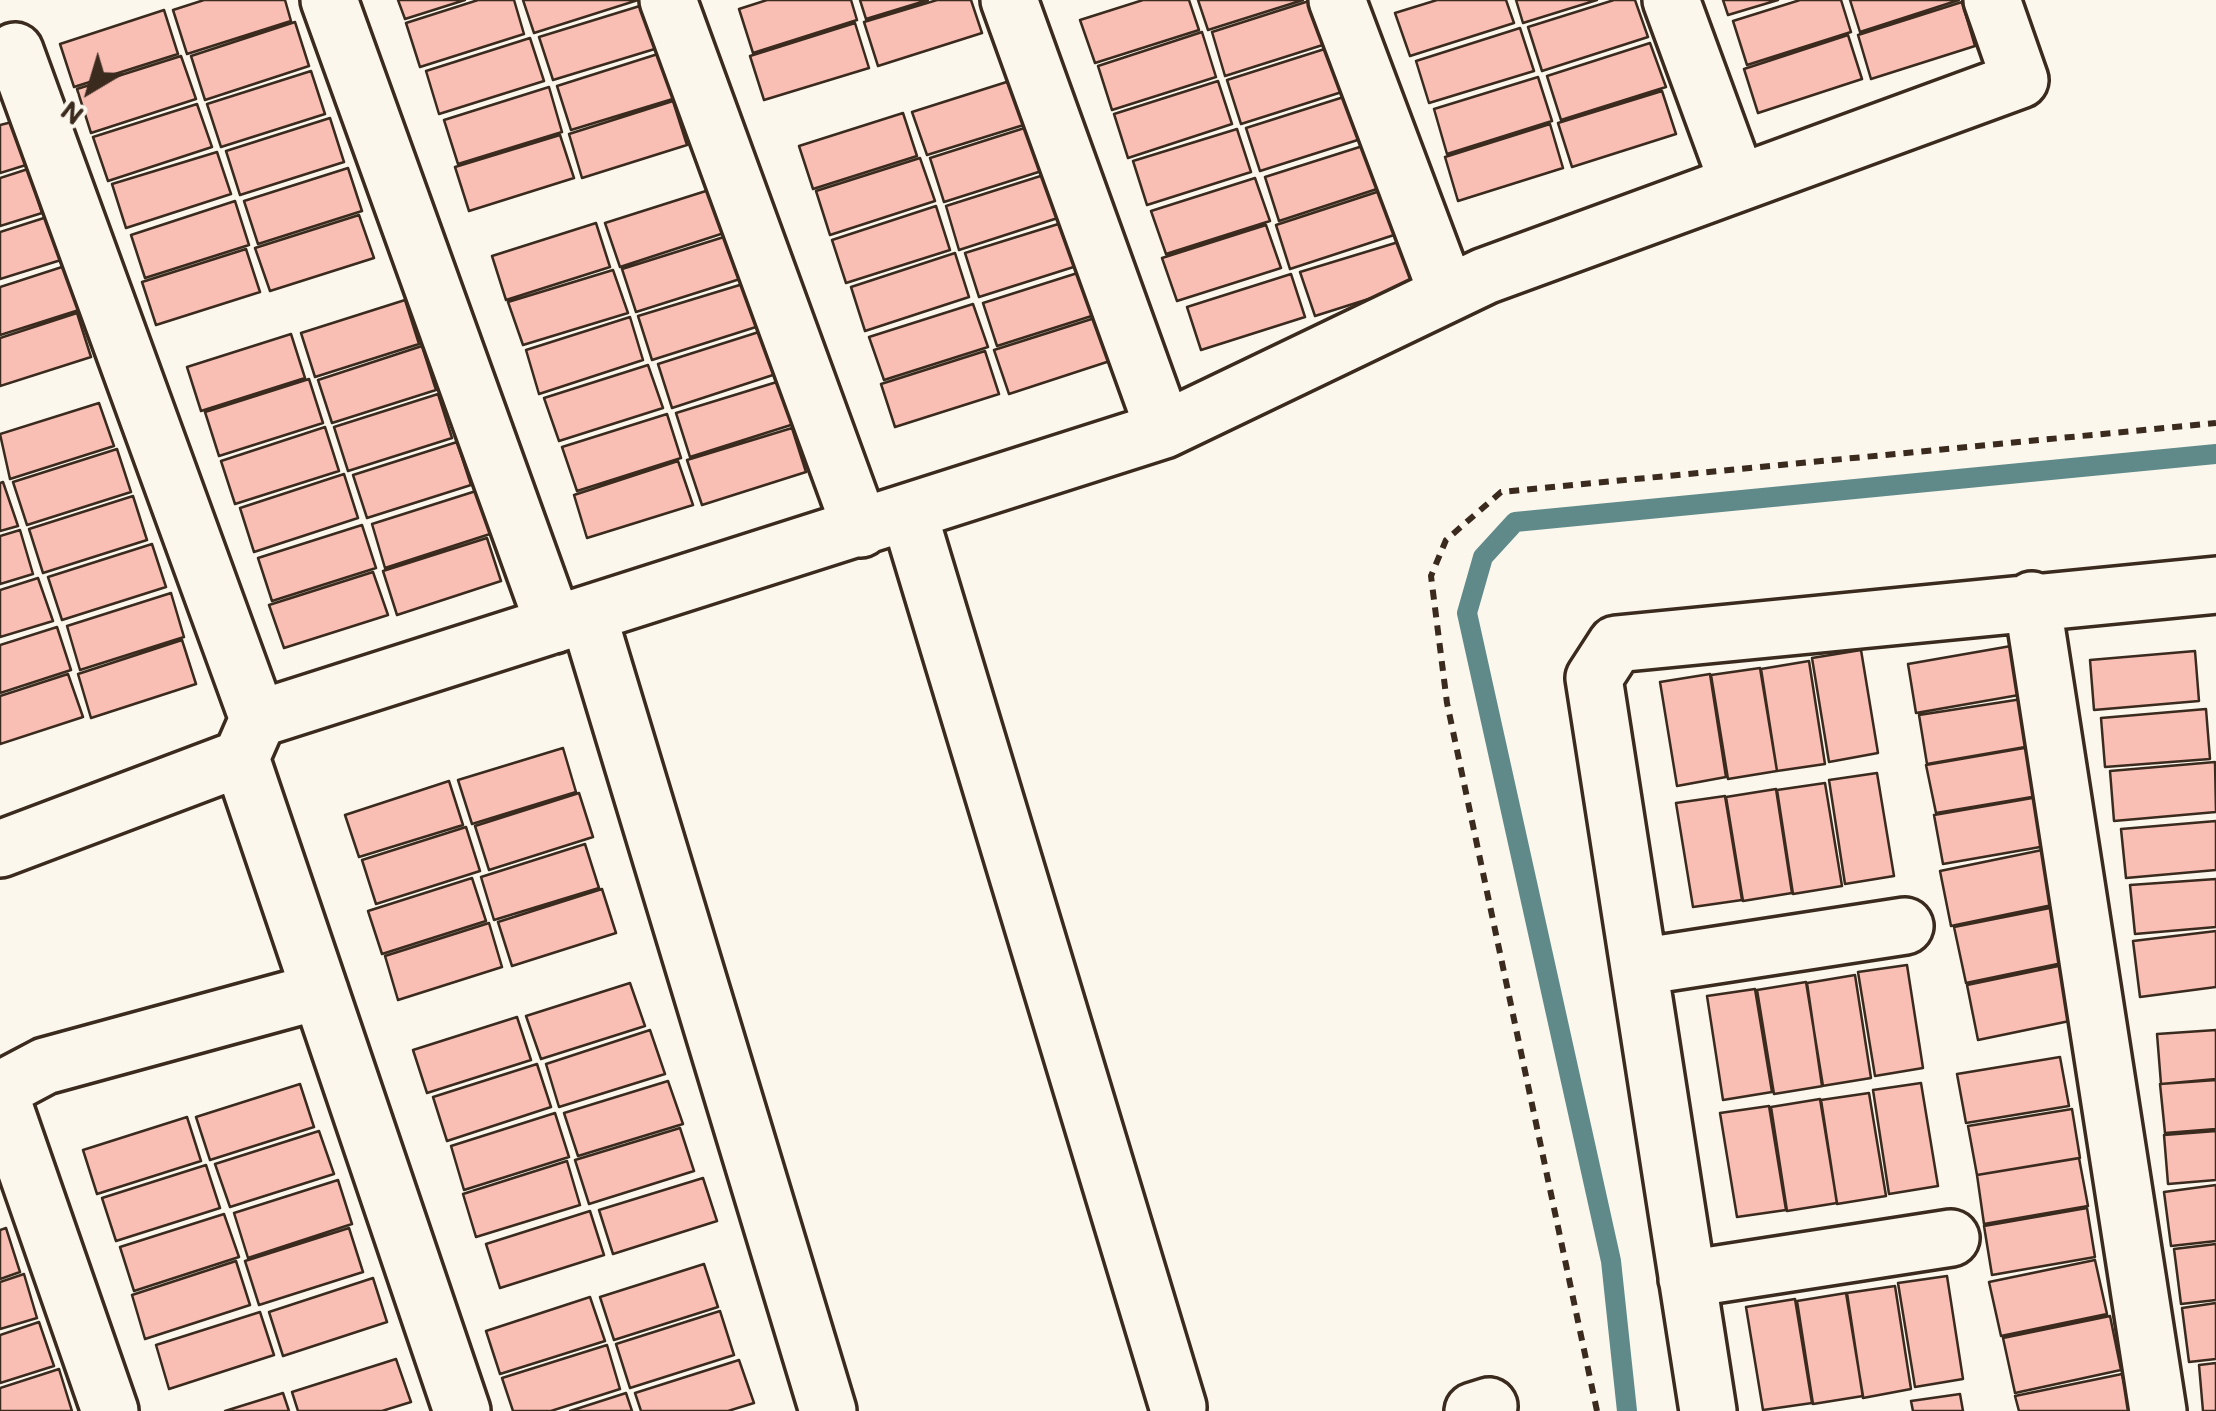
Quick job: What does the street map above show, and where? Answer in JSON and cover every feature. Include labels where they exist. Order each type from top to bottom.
[{"type":"street","points":[[329,0],[571,620],[828,1411]]},
{"type":"street","points":[[668,0],[885,522],[1178,1406]]},
{"type":"street","points":[[1009,0],[1164,430]]},
{"type":"street","points":[[1337,0],[1448,293]]},
{"type":"street","points":[[1671,0],[1738,184]]},
{"type":"street","points":[[0,849],[250,738],[571,620],[1164,430],[1448,293],[2020,80],[1992,0]]},
{"type":"street","points":[[15,51],[250,738],[320,991],[462,1411]]},
{"type":"street","points":[[1708,1411],[1594,678],[1616,644],[2032,600],[2216,585]]},
{"type":"street","points":[[2032,600],[2158,1411]]},
{"type":"street","points":[[1639,968],[1905,926]]},
{"type":"street","points":[[110,1411],[0,1092],[45,1066],[320,991]]},
{"type":"street","points":[[1687,1279],[1951,1238]]},
{"type":"building","points":[[204,0],[285,0],[291,21],[187,54],[173,10]]},
{"type":"building","points":[[398,0],[465,0],[405,19]]},
{"type":"building","points":[[478,0],[514,0],[524,34],[420,67],[406,23]]},
{"type":"building","points":[[523,0],[638,0],[534,33]]},
{"type":"building","points":[[767,0],[851,0],[857,20],[753,53],[739,9]]},
{"type":"building","points":[[860,0],[928,0],[866,19]]},
{"type":"building","points":[[937,0],[971,0],[982,33],[878,66],[864,22]]},
{"type":"building","points":[[1143,0],[1189,0],[1199,30],[1095,63],[1080,20]]},
{"type":"building","points":[[1198,0],[1303,0],[1208,30]]},
{"type":"building","points":[[1312,0],[1329,43],[1225,76],[1212,32]]},
{"type":"building","points":[[1437,0],[1506,0],[1514,23],[1410,56],[1395,13]]},
{"type":"building","points":[[1516,0],[1597,0],[1523,23]]},
{"type":"building","points":[[1614,0],[1635,0],[1648,37],[1542,71],[1528,27]]},
{"type":"building","points":[[1723,0],[1778,0],[1728,15]]},
{"type":"building","points":[[1800,0],[1841,0],[1851,32],[1747,65],[1733,21]]},
{"type":"building","points":[[1850,0],[1959,0],[1860,32]]},
{"type":"building","points":[[1962,2],[1975,46],[1871,79],[1858,35]]},
{"type":"building","points":[[643,5],[658,48],[553,80],[539,37]]},
{"type":"building","points":[[164,10],[178,54],[74,87],[60,44]]},
{"type":"building","points":[[295,22],[309,66],[205,100],[191,56]]},
{"type":"building","points":[[855,23],[869,68],[764,100],[750,56]]},
{"type":"building","points":[[1520,28],[1534,71],[1429,103],[1416,61]]},
{"type":"building","points":[[1202,32],[1216,77],[1112,110],[1098,66]]},
{"type":"building","points":[[1848,35],[1862,79],[1758,113],[1744,69]]},
{"type":"building","points":[[530,38],[544,81],[439,114],[426,71]]},
{"type":"building","points":[[1650,43],[1666,87],[1561,120],[1547,76]]},
{"type":"building","points":[[1331,47],[1345,91],[1241,124],[1227,80]]},
{"type":"building","points":[[661,53],[676,98],[571,130],[557,86]]},
{"type":"building","points":[[181,56],[196,99],[91,133],[77,89]]},
{"type":"building","points":[[311,71],[325,114],[221,147],[207,104]]},
{"type":"building","points":[[1538,77],[1552,121],[1447,154],[1434,109]]},
{"type":"building","points":[[1016,79],[1030,123],[927,155],[912,112]]},
{"type":"building","points":[[1218,81],[1232,124],[1128,158],[1114,114]]},
{"type":"building","points":[[549,87],[562,132],[458,164],[444,120]]},
{"type":"building","points":[[1662,91],[1676,134],[1572,167],[1558,123]]},
{"type":"building","points":[[1350,95],[1364,138],[1260,171],[1246,128]]},
{"type":"building","points":[[673,101],[687,145],[582,178],[569,134]]},
{"type":"building","points":[[197,104],[212,147],[108,181],[93,137]]},
{"type":"building","points":[[903,113],[917,156],[813,189],[799,146]]},
{"type":"building","points":[[330,118],[344,162],[240,195],[226,151]]},
{"type":"building","points":[[12,122],[26,165],[0,173],[0,125]]},
{"type":"building","points":[[1550,124],[1563,168],[1458,201],[1445,157]]},
{"type":"building","points":[[1034,125],[1048,169],[944,202],[930,158]]},
{"type":"building","points":[[1237,129],[1251,172],[1147,205],[1133,161]]},
{"type":"building","points":[[560,135],[574,178],[469,211],[455,167]]},
{"type":"building","points":[[1369,144],[1383,187],[1279,221],[1265,177]]},
{"type":"building","points":[[217,152],[231,194],[126,228],[112,184]]},
{"type":"building","points":[[920,158],[935,201],[830,235],[816,191]]},
{"type":"building","points":[[348,168],[362,211],[258,244],[244,201]]},
{"type":"building","points":[[28,169],[42,213],[0,226],[0,178]]},
{"type":"building","points":[[1050,173],[1064,216],[959,250],[946,206]]},
{"type":"building","points":[[1255,178],[1270,221],[1166,254],[1151,211]]},
{"type":"building","points":[[709,190],[724,233],[620,267],[605,223]]},
{"type":"building","points":[[1380,191],[1394,235],[1290,269],[1276,225]]},
{"type":"building","points":[[235,201],[249,245],[145,278],[131,235]]},
{"type":"building","points":[[936,206],[950,250],[846,283],[832,240]]},
{"type":"building","points":[[359,215],[374,258],[270,291],[255,248]]},
{"type":"building","points":[[47,217],[61,260],[0,279],[0,232]]},
{"type":"building","points":[[1068,221],[1083,264],[979,297],[965,253]]},
{"type":"building","points":[[596,223],[610,267],[506,300],[492,256]]},
{"type":"building","points":[[1266,225],[1281,268],[1177,301],[1162,258]]},
{"type":"building","points":[[727,236],[740,279],[636,312],[622,269]]},
{"type":"building","points":[[1405,240],[1419,283],[1315,316],[1300,272]]},
{"type":"building","points":[[246,249],[260,292],[156,325],[142,282]]},
{"type":"building","points":[[955,253],[969,297],[865,331],[851,287]]},
{"type":"building","points":[[65,266],[79,310],[0,335],[0,287]]},
{"type":"building","points":[[613,270],[628,313],[523,345],[508,302]]},
{"type":"building","points":[[1087,270],[1101,313],[997,346],[983,303]]},
{"type":"building","points":[[1291,274],[1305,317],[1201,350],[1187,307]]},
{"type":"building","points":[[743,284],[756,327],[652,360],[638,316]]},
{"type":"building","points":[[405,300],[419,344],[315,377],[301,333]]},
{"type":"building","points":[[973,304],[988,347],[884,380],[869,337]]},
{"type":"building","points":[[77,313],[91,357],[0,386],[0,338]]},
{"type":"building","points":[[630,317],[643,360],[539,394],[526,350]]},
{"type":"building","points":[[1098,317],[1113,360],[1009,394],[994,350]]},
{"type":"building","points":[[762,331],[776,374],[672,408],[658,364]]},
{"type":"building","points":[[291,334],[305,378],[201,411],[187,367]]},
{"type":"building","points":[[422,346],[436,390],[332,423],[318,380]]},
{"type":"building","points":[[985,351],[999,394],[895,427],[881,384]]},
{"type":"building","points":[[648,365],[663,408],[559,441],[544,398]]},
{"type":"building","points":[[309,379],[323,423],[219,456],[205,412]]},
{"type":"building","points":[[780,381],[794,424],[690,457],[676,413]]},
{"type":"building","points":[[438,394],[452,438],[348,471],[334,427]]},
{"type":"building","points":[[99,403],[114,446],[10,479],[0,434]]},
{"type":"building","points":[[667,414],[681,458],[577,491],[562,447]]},
{"type":"building","points":[[325,427],[339,471],[235,504],[221,461]]},
{"type":"building","points":[[792,428],[806,472],[702,505],[687,460]]},
{"type":"building","points":[[457,442],[471,485],[367,518],[353,475]]},
{"type":"building","points":[[117,449],[131,492],[27,525],[13,482]]},
{"type":"building","points":[[678,461],[693,505],[587,538],[574,495]]},
{"type":"building","points":[[344,474],[358,518],[254,552],[240,508]]},
{"type":"building","points":[[3,482],[18,526],[0,531],[0,483]]},
{"type":"building","points":[[476,491],[490,534],[385,568],[372,524]]},
{"type":"building","points":[[133,496],[147,540],[43,573],[29,529]]},
{"type":"building","points":[[362,525],[376,568],[272,601],[258,558]]},
{"type":"building","points":[[20,530],[33,574],[0,584],[0,536]]},
{"type":"building","points":[[487,538],[501,581],[397,615],[383,571]]},
{"type":"building","points":[[152,544],[166,587],[62,620],[48,577]]},
{"type":"building","points":[[373,572],[388,615],[284,648],[269,605]]},
{"type":"building","points":[[38,578],[53,621],[0,637],[0,590]]},
{"type":"building","points":[[171,593],[184,637],[80,670],[67,626]]},
{"type":"building","points":[[57,627],[71,670],[0,693],[0,645]]},
{"type":"building","points":[[182,640],[196,684],[91,718],[78,674]]},
{"type":"building","points":[[2011,646],[2019,695],[1916,713],[1908,664]]},
{"type":"building","points":[[1861,650],[1878,753],[1829,762],[1812,658]]},
{"type":"building","points":[[2195,651],[2199,701],[2094,710],[2090,660]]},
{"type":"building","points":[[1809,661],[1825,764],[1777,771],[1761,669]]},
{"type":"building","points":[[1760,668],[1777,771],[1728,779],[1711,675]]},
{"type":"building","points":[[68,674],[83,717],[0,744],[0,696]]},
{"type":"building","points":[[1710,674],[1726,777],[1677,786],[1660,682]]},
{"type":"building","points":[[2022,699],[2031,746],[1927,764],[1919,715]]},
{"type":"building","points":[[2206,709],[2210,759],[2105,767],[2101,718]]},
{"type":"building","points":[[2030,747],[2038,796],[1936,813],[1926,765]]},
{"type":"building","points":[[563,748],[576,792],[472,824],[458,780]]},
{"type":"building","points":[[2215,762],[2216,812],[2114,821],[2110,771]]},
{"type":"building","points":[[1877,773],[1894,876],[1845,884],[1829,780]]},
{"type":"building","points":[[449,781],[463,825],[359,857],[345,815]]},
{"type":"building","points":[[1825,783],[1842,886],[1793,894],[1777,790]]},
{"type":"building","points":[[1776,789],[1792,893],[1743,901],[1726,797]]},
{"type":"building","points":[[579,793],[593,837],[489,870],[475,826]]},
{"type":"building","points":[[1725,796],[1742,900],[1693,907],[1676,803]]},
{"type":"building","points":[[2038,797],[2046,846],[1943,864],[1934,815]]},
{"type":"building","points":[[2216,821],[2216,870],[2126,878],[2121,829]]},
{"type":"building","points":[[466,827],[480,871],[376,904],[362,860]]},
{"type":"building","points":[[585,844],[599,888],[494,920],[481,877]]},
{"type":"building","points":[[2047,849],[2057,904],[1951,926],[1940,871]]},
{"type":"building","points":[[472,878],[486,921],[382,954],[368,911]]},
{"type":"building","points":[[2216,879],[2216,927],[2135,934],[2130,885]]},
{"type":"building","points":[[602,889],[616,933],[512,966],[498,922]]},
{"type":"building","points":[[2060,906],[2072,961],[1966,983],[1954,927]]},
{"type":"building","points":[[489,923],[502,967],[398,1000],[385,956]]},
{"type":"building","points":[[2216,931],[2216,987],[2140,997],[2133,941]]},
{"type":"building","points":[[2073,963],[2084,1018],[1978,1040],[1967,985]]},
{"type":"building","points":[[1907,965],[1923,1068],[1875,1076],[1858,972]]},
{"type":"building","points":[[1855,975],[1871,1078],[1822,1086],[1807,983]]},
{"type":"building","points":[[1806,982],[1823,1086],[1774,1094],[1757,990]]},
{"type":"building","points":[[630,983],[645,1026],[541,1059],[526,1016]]},
{"type":"building","points":[[1755,989],[1772,1092],[1723,1100],[1707,996]]},
{"type":"building","points":[[517,1017],[531,1060],[427,1093],[413,1050]]},
{"type":"building","points":[[650,1030],[665,1074],[559,1107],[546,1064]]},
{"type":"building","points":[[2216,1030],[2216,1079],[2161,1084],[2157,1034]]},
{"type":"building","points":[[2060,1057],[2069,1106],[1966,1123],[1957,1074]]},
{"type":"building","points":[[537,1064],[551,1107],[447,1141],[433,1097]]},
{"type":"building","points":[[2216,1080],[2216,1129],[2165,1133],[2160,1084]]},
{"type":"building","points":[[668,1081],[683,1124],[578,1156],[564,1113]]},
{"type":"building","points":[[1921,1083],[1938,1186],[1889,1194],[1873,1090]]},
{"type":"building","points":[[300,1084],[314,1127],[210,1160],[196,1117]]},
{"type":"building","points":[[1869,1093],[1886,1196],[1837,1204],[1821,1100]]},
{"type":"building","points":[[1820,1099],[1837,1203],[1787,1211],[1771,1107]]},
{"type":"building","points":[[1769,1106],[1786,1210],[1737,1217],[1720,1113]]},
{"type":"building","points":[[2072,1109],[2080,1158],[1977,1175],[1968,1126]]},
{"type":"building","points":[[555,1113],[569,1157],[464,1190],[451,1146]]},
{"type":"building","points":[[187,1117],[201,1161],[97,1194],[83,1150]]},
{"type":"building","points":[[680,1128],[694,1171],[589,1204],[575,1160]]},
{"type":"building","points":[[319,1131],[334,1174],[230,1207],[215,1164]]},
{"type":"building","points":[[2216,1131],[2216,1180],[2168,1184],[2164,1135]]},
{"type":"building","points":[[2079,1158],[2088,1206],[1984,1224],[1977,1175]]},
{"type":"building","points":[[567,1161],[580,1205],[476,1237],[463,1194]]},
{"type":"building","points":[[206,1165],[220,1208],[116,1241],[102,1198]]},
{"type":"building","points":[[703,1178],[717,1221],[613,1254],[599,1210]]},
{"type":"building","points":[[338,1180],[352,1224],[248,1258],[234,1213]]},
{"type":"building","points":[[2216,1185],[2216,1241],[2171,1246],[2164,1192]]},
{"type":"building","points":[[2087,1208],[2095,1257],[1992,1275],[1984,1226]]},
{"type":"building","points":[[590,1211],[604,1255],[500,1288],[486,1244]]},
{"type":"building","points":[[224,1214],[239,1257],[134,1291],[120,1247]]},
{"type":"building","points":[[6,1228],[20,1272],[0,1279],[0,1230]]},
{"type":"building","points":[[349,1228],[363,1272],[259,1305],[245,1261]]},
{"type":"building","points":[[2216,1244],[2216,1300],[2181,1304],[2174,1249]]},
{"type":"building","points":[[2095,1260],[2107,1314],[2001,1336],[1989,1282]]},
{"type":"building","points":[[236,1261],[250,1305],[145,1339],[132,1295]]},
{"type":"building","points":[[704,1264],[718,1307],[614,1340],[600,1297]]},
{"type":"building","points":[[24,1274],[37,1318],[0,1329],[0,1282]]},
{"type":"building","points":[[1947,1276],[1963,1379],[1915,1387],[1898,1283]]},
{"type":"building","points":[[373,1278],[387,1322],[283,1356],[269,1312]]},
{"type":"building","points":[[1895,1286],[1911,1389],[1863,1398],[1847,1293]]},
{"type":"building","points":[[1846,1293],[1863,1396],[1813,1404],[1797,1301]]},
{"type":"building","points":[[590,1297],[605,1341],[500,1374],[486,1331]]},
{"type":"building","points":[[1795,1299],[1812,1403],[1763,1410],[1746,1307]]},
{"type":"building","points":[[2216,1303],[2216,1359],[2189,1362],[2182,1308]]},
{"type":"building","points":[[720,1311],[734,1355],[630,1388],[616,1344]]},
{"type":"building","points":[[260,1312],[274,1355],[169,1389],[156,1345]]},
{"type":"building","points":[[2110,1316],[2121,1370],[2015,1393],[2003,1338]]},
{"type":"building","points":[[39,1322],[54,1366],[0,1383],[0,1335]]},
{"type":"building","points":[[607,1345],[620,1389],[551,1411],[513,1411],[502,1378]]},
{"type":"building","points":[[396,1359],[411,1402],[382,1411],[298,1411],[292,1392]]},
{"type":"building","points":[[739,1360],[754,1403],[728,1411],[641,1411],[635,1393]]},
{"type":"building","points":[[2216,1363],[2216,1411],[2203,1411],[2199,1365]]},
{"type":"building","points":[[59,1369],[72,1411],[0,1411],[0,1388]]},
{"type":"building","points":[[2122,1374],[2130,1411],[2019,1411],[2015,1396]]},
{"type":"building","points":[[283,1393],[289,1411],[225,1411]]},
{"type":"building","points":[[626,1393],[632,1411],[570,1411]]},
{"type":"building","points":[[1960,1394],[1963,1411],[1913,1411],[1911,1401]]},
{"type":"waterway","points":[[1627,1411],[1611,1261],[1467,613],[1483,557],[1515,522],[2216,454]]}]
